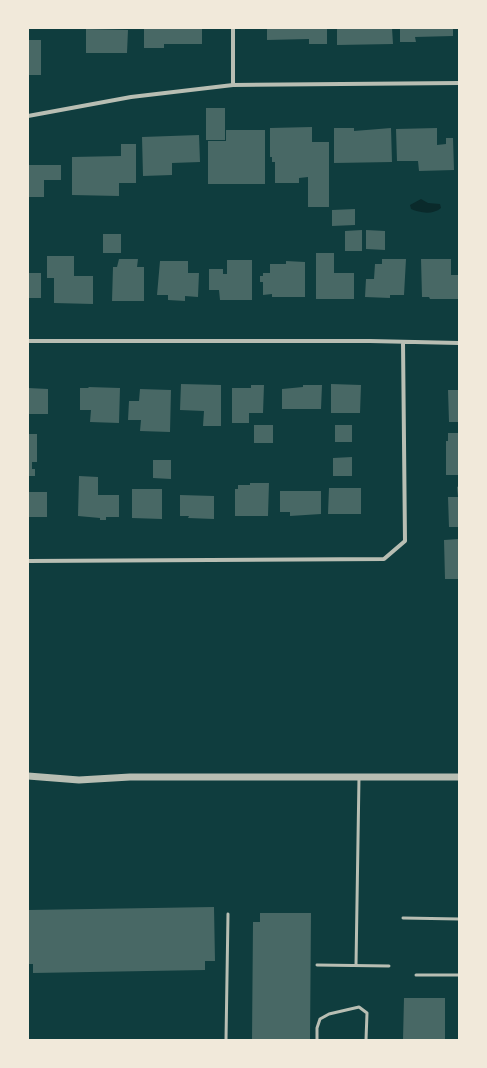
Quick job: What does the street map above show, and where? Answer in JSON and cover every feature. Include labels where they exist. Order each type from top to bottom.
[{"type":"street","points":[[233,85],[234,28]]},
{"type":"street","points":[[28,116],[131,97],[233,85],[459,83]]},
{"type":"street","points":[[28,341],[459,343]]},
{"type":"street","points":[[28,561],[384,559],[405,541],[403,342]]},
{"type":"street","points":[[28,776],[79,780],[130,777],[459,777]]},
{"type":"lane","points":[[356,965],[359,777]]},
{"type":"lane","points":[[226,1040],[228,914]]},
{"type":"lane","points":[[404,918],[459,919]]},
{"type":"lane","points":[[317,965],[389,966]]},
{"type":"lane","points":[[416,975],[459,975]]},
{"type":"lane","points":[[317,1040],[316,1028],[320,1019],[329,1014],[359,1007],[367,1014],[366,1040]]},
{"type":"water","points":[[421,199],[428,203],[440,204],[441,208],[434,212],[426,213],[411,209],[410,205]]},
{"type":"building","points":[[144,28],[202,28],[202,44],[164,44],[164,48],[144,48]]},
{"type":"building","points":[[267,28],[327,28],[327,44],[309,44],[309,39],[267,40]]},
{"type":"building","points":[[337,28],[392,28],[393,44],[337,45]]},
{"type":"building","points":[[400,28],[453,28],[453,36],[415,37],[416,42],[400,42]]},
{"type":"building","points":[[86,29],[128,30],[127,53],[86,53]]},
{"type":"building","points":[[28,40],[41,40],[41,75],[28,75]]},
{"type":"building","points":[[206,108],[225,108],[225,140],[206,140]]},
{"type":"building","points":[[312,127],[312,142],[329,142],[329,207],[308,207],[308,177],[299,178],[299,183],[275,183],[275,162],[272,162],[272,157],[270,157],[270,128]]},
{"type":"building","points":[[334,128],[354,128],[354,131],[391,128],[392,162],[334,163]]},
{"type":"building","points":[[437,128],[437,145],[446,144],[446,138],[453,138],[454,170],[419,171],[418,161],[397,161],[396,129]]},
{"type":"building","points":[[226,130],[265,130],[265,184],[208,184],[208,141],[226,141]]},
{"type":"building","points":[[199,135],[200,162],[172,163],[172,175],[143,176],[142,137]]},
{"type":"building","points":[[121,144],[136,144],[136,183],[119,183],[119,196],[72,195],[72,157],[121,156]]},
{"type":"building","points":[[28,165],[61,165],[61,180],[44,180],[44,197],[28,197]]},
{"type":"building","points":[[355,209],[355,225],[332,226],[332,210]]},
{"type":"building","points":[[362,230],[362,251],[345,251],[345,231]]},
{"type":"building","points":[[366,230],[385,231],[385,250],[366,249]]},
{"type":"building","points":[[103,234],[121,234],[121,253],[103,253]]},
{"type":"building","points":[[316,253],[334,253],[334,273],[354,273],[354,299],[316,299]]},
{"type":"building","points":[[47,256],[74,256],[74,276],[93,276],[93,304],[54,303],[54,278],[47,278]]},
{"type":"building","points":[[119,259],[138,259],[137,267],[144,267],[144,301],[112,301],[113,267],[117,267]]},
{"type":"building","points":[[382,259],[406,259],[404,295],[390,295],[390,298],[365,297],[366,279],[374,279],[375,264],[382,264]]},
{"type":"building","points":[[421,259],[451,259],[451,275],[459,275],[459,299],[430,299],[429,297],[422,297]]},
{"type":"building","points":[[227,260],[252,260],[252,300],[220,300],[219,290],[209,290],[209,269],[223,269],[223,274],[227,274]]},
{"type":"building","points":[[160,261],[188,261],[188,273],[199,273],[198,297],[185,296],[185,301],[168,300],[168,295],[157,295]]},
{"type":"building","points":[[286,261],[305,262],[305,297],[272,297],[272,294],[263,295],[263,282],[260,282],[260,276],[263,276],[263,273],[270,273],[270,264],[286,264]]},
{"type":"building","points":[[28,273],[41,273],[41,298],[28,298]]},
{"type":"building","points":[[181,384],[221,385],[221,426],[203,426],[204,411],[180,410]]},
{"type":"building","points":[[331,384],[361,385],[360,413],[331,413]]},
{"type":"building","points":[[251,385],[264,385],[263,413],[249,413],[249,423],[232,423],[232,388],[251,388]]},
{"type":"building","points":[[303,385],[322,385],[321,409],[282,409],[282,389],[303,387]]},
{"type":"building","points":[[88,387],[120,388],[119,423],[90,422],[91,410],[80,410],[80,388],[89,388]]},
{"type":"building","points":[[28,388],[48,389],[48,414],[28,414]]},
{"type":"building","points":[[140,389],[171,390],[170,432],[140,431],[141,420],[128,420],[129,401],[139,401]]},
{"type":"building","points":[[448,390],[459,390],[459,422],[449,422]]},
{"type":"building","points":[[254,425],[273,425],[273,443],[254,443]]},
{"type":"building","points":[[335,425],[352,425],[352,442],[335,442]]},
{"type":"building","points":[[448,433],[459,433],[459,475],[446,475],[446,441],[448,441]]},
{"type":"building","points":[[28,434],[37,434],[37,462],[32,462],[32,469],[35,469],[35,476],[28,476]]},
{"type":"building","points":[[352,457],[352,476],[333,476],[333,458]]},
{"type":"building","points":[[153,460],[171,460],[171,479],[153,478]]},
{"type":"building","points":[[79,476],[98,477],[98,495],[119,495],[119,517],[106,517],[106,520],[100,520],[100,518],[78,516]]},
{"type":"building","points":[[250,483],[269,483],[268,516],[235,516],[235,489],[238,489],[238,485],[250,485]]},
{"type":"building","points":[[459,486],[459,527],[449,527],[448,497],[458,497],[457,487]]},
{"type":"building","points":[[329,488],[361,488],[361,514],[328,514]]},
{"type":"building","points":[[132,489],[162,489],[162,519],[132,518]]},
{"type":"building","points":[[280,491],[321,491],[321,514],[290,516],[290,512],[280,512]]},
{"type":"building","points":[[28,492],[47,492],[47,517],[28,517]]},
{"type":"building","points":[[180,495],[214,496],[214,519],[188,518],[189,516],[180,516]]},
{"type":"building","points":[[459,539],[459,579],[445,579],[444,540]]},
{"type":"building","points":[[214,907],[215,961],[205,961],[205,970],[33,973],[33,964],[28,964],[28,910]]},
{"type":"building","points":[[260,913],[311,913],[310,1040],[252,1040],[253,922],[260,922]]},
{"type":"building","points":[[404,998],[445,998],[445,1040],[403,1040]]}]
